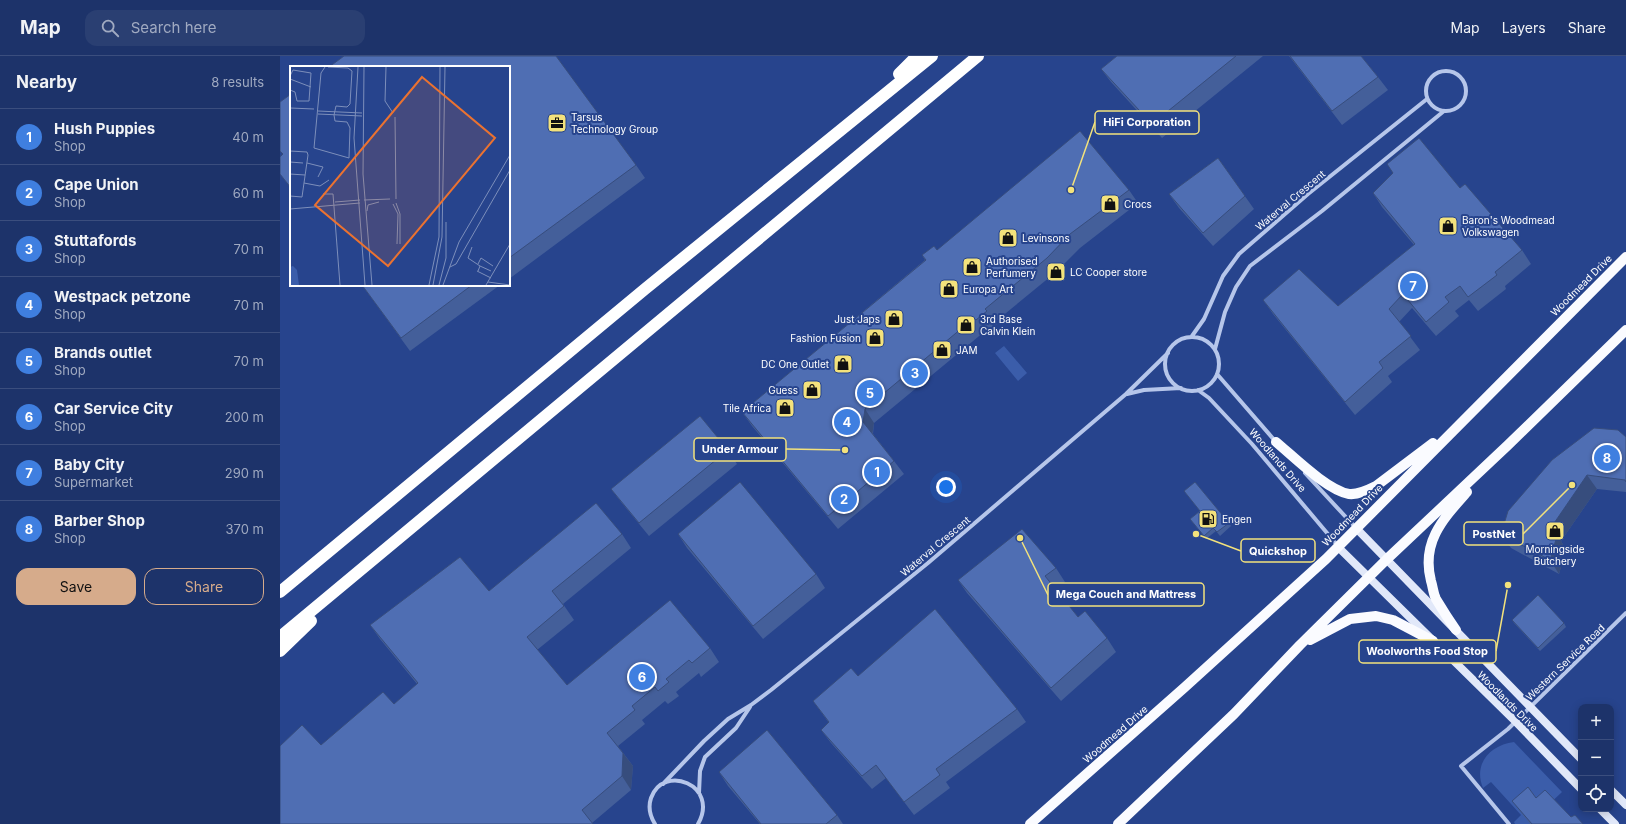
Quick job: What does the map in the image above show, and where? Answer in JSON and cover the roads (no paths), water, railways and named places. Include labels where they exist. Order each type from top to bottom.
[{"type":"highway","points":[[841,131],[917,56]]},
{"type":"highway","points":[[280,592],[645,289],[932,56]]},
{"type":"highway","points":[[280,637],[978,56]]},
{"type":"highway","points":[[280,651],[408,530]]},
{"type":"highway","points":[[280,588],[304,573]]},
{"type":"main road","name":"Woodmead Drive","points":[[1030,824],[1185,687],[1338,547],[1626,257]]},
{"type":"main road","points":[[1118,824],[1234,714],[1386,559],[1508,445],[1626,330]]},
{"type":"main road","points":[[1276,442],[1310,471],[1335,489],[1348,494],[1355,494],[1367,491],[1376,486],[1460,423]]},
{"type":"main road","points":[[1456,630],[1435,597],[1428,561],[1431,544],[1439,526],[1446,516],[1508,445]]},
{"type":"main road","name":"Woodlands Drive","points":[[1356,528],[1578,756]]},
{"type":"main road","name":"Woodlands Drive","points":[[1338,547],[1516,722],[1578,787]]},
{"type":"main road","points":[[1300,645],[1350,619],[1376,616],[1393,620],[1433,641]]},
{"type":"main road","points":[[1614,793],[1626,805]]},
{"type":"main road","points":[[1603,812],[1615,824]]},
{"type":"street","points":[[1445,70],[1457,74],[1465,85],[1466,92],[1464,99],[1460,106],[1453,110],[1444,111],[1437,109],[1431,105],[1427,99],[1426,87],[1431,76],[1437,72],[1445,70]]},
{"type":"street","name":"Waterval Crescent","points":[[1192,336],[1204,319],[1223,276],[1239,254],[1308,194],[1427,99]]},
{"type":"street","points":[[1215,349],[1219,332],[1236,287],[1250,266],[1322,211],[1444,111]]},
{"type":"street","points":[[1192,336],[1209,342],[1215,349],[1219,366],[1213,382],[1206,387],[1189,391],[1174,383],[1168,376],[1165,367],[1166,358],[1175,342],[1192,336]]},
{"type":"street","name":"Waterval Crescent","points":[[654,823],[649,811],[652,795],[704,741],[728,719],[751,705],[928,563],[1126,394],[1168,353]]},
{"type":"street","name":"Woodlands Drive","points":[[1217,374],[1276,442],[1356,528]]},
{"type":"street","name":"Waterval Crescent","points":[[1126,394],[1144,390],[1181,388]]},
{"type":"street","name":"Woodlands Drive","points":[[1198,390],[1209,398],[1252,444],[1338,547]]},
{"type":"street","name":"Western Service Road","points":[[1509,824],[1461,766],[1516,722],[1626,614]]},
{"type":"street","name":"Waterval Crescent","points":[[698,824],[702,817],[703,809],[703,801],[699,793],[700,771],[705,757],[736,728],[751,705]]},
{"type":"street","points":[[663,784],[671,781],[679,781],[694,787],[699,793]]},
{"type":"place","name":"Tarsus Technology Group","points":[[557,123]]},
{"type":"place","name":"HiFi Corporation","points":[[1071,190]]},
{"type":"place","name":"Crocs","points":[[1110,204]]},
{"type":"place","name":"Baron's Woodmead Volkswagen","points":[[1448,226]]},
{"type":"place","name":"Levinsons","points":[[1008,238]]},
{"type":"place","name":"Authorised Perfumery","points":[[972,267]]},
{"type":"place","name":"LC Cooper store","points":[[1056,272]]},
{"type":"place","name":"Baby City","points":[[1413,286]]},
{"type":"place","name":"Europa Art","points":[[949,289]]},
{"type":"place","name":"Just Japs","points":[[894,319]]},
{"type":"place","name":"3rd Base Calvin Klein","points":[[966,325]]},
{"type":"place","name":"Fashion Fusion","points":[[875,338]]},
{"type":"place","name":"JAM","points":[[942,350]]},
{"type":"place","name":"DC One Outlet","points":[[843,364]]},
{"type":"place","name":"Stuttafords","points":[[915,373]]},
{"type":"place","name":"Guess","points":[[812,390]]},
{"type":"place","name":"Brands outlet","points":[[870,393]]},
{"type":"place","name":"Tile Africa","points":[[785,408]]},
{"type":"place","name":"Westpack petzone","points":[[847,422]]},
{"type":"place","name":"Under Armour","points":[[845,450]]},
{"type":"place","name":"Barber Shop","points":[[1607,458]]},
{"type":"place","name":"Hush Puppies","points":[[877,472]]},
{"type":"place","name":"PostNet","points":[[1572,485]]},
{"type":"place","name":"Cape Union","points":[[844,499]]},
{"type":"place","name":"Engen","points":[[1208,519]]},
{"type":"place","name":"Morningside Butchery","points":[[1555,531]]},
{"type":"place","name":"Quickshop","points":[[1196,534]]},
{"type":"place","name":"Mega Couch and Mattress","points":[[1020,538]]},
{"type":"place","name":"Woolworths Food Stop","points":[[1508,585]]},
{"type":"place","name":"Car Service City","points":[[642,677]]}]
